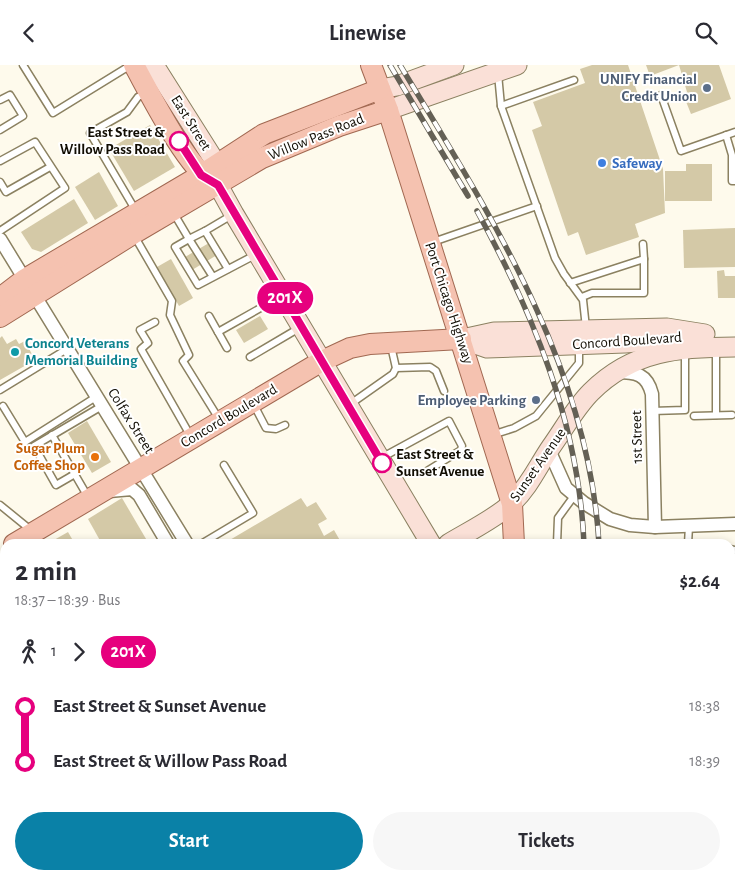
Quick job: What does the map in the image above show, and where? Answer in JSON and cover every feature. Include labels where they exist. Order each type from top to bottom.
[{"type":"main road","name":"East Street","points":[[132,65],[156,90],[212,175],[428,539]]},
{"type":"main road","name":"East Street","points":[[154,65],[183,111],[212,175]]},
{"type":"main road","name":"Port Chicago Highway","points":[[371,65],[388,110],[512,504],[514,539]]},
{"type":"main road","name":"Willow Pass Road","points":[[0,298],[29,287],[172,211],[212,175],[264,134],[380,89],[397,86],[454,65]]},
{"type":"main road","name":"Willow Pass Road","points":[[0,317],[29,287],[136,212],[212,175],[497,69],[517,65]]},
{"type":"main road","name":"Concord Boulevard","points":[[617,372],[660,351],[686,348],[735,334]]},
{"type":"main road","name":"Concord Boulevard","points":[[23,539],[322,361],[350,348],[370,343],[460,339],[487,348],[583,337],[625,343],[710,341],[735,347]]},
{"type":"main road","name":"Sunset Avenue","points":[[456,539],[512,504],[525,489],[549,449],[592,391],[617,372]]},
{"type":"street","name":"Colfax Street","points":[[0,239],[184,539]]},
{"type":"street","name":"1st Street","points":[[617,372],[633,372],[643,376],[650,384],[655,527]]},
{"type":"street","points":[[549,449],[566,488],[574,496],[610,519],[630,525],[655,527],[735,524]]},
{"type":"street","points":[[97,495],[132,489],[139,495],[165,539]]},
{"type":"lane","points":[[23,65],[53,113],[132,65]]},
{"type":"lane","points":[[491,436],[514,428],[536,416],[579,363],[586,313],[582,297],[570,283],[556,258],[537,206],[501,106],[497,69]]},
{"type":"lane","points":[[501,106],[574,80]]},
{"type":"lane","points":[[136,212],[90,133],[128,112],[138,97],[156,90],[173,107],[183,111]]},
{"type":"lane","points":[[0,100],[10,95],[23,116],[0,130]]},
{"type":"lane","points":[[661,95],[681,151],[735,132]]},
{"type":"lane","points":[[726,135],[732,155],[734,181]]},
{"type":"lane","points":[[0,161],[35,142],[64,188],[0,231]]},
{"type":"lane","points":[[0,182],[6,192],[50,167]]},
{"type":"lane","points":[[430,244],[537,206]]},
{"type":"lane","points":[[172,211],[213,277]]},
{"type":"lane","points":[[234,214],[174,247],[198,285],[258,253]]},
{"type":"lane","points":[[205,231],[228,269]]},
{"type":"lane","points":[[133,233],[172,301],[170,315],[188,355],[183,361],[220,421]]},
{"type":"lane","points":[[582,297],[592,293],[644,293],[643,244]]},
{"type":"lane","points":[[570,283],[644,259]]},
{"type":"lane","points":[[218,332],[283,295]]},
{"type":"lane","points":[[209,316],[227,348]]},
{"type":"lane","points":[[156,322],[140,330],[148,343],[140,349],[191,439]]},
{"type":"lane","points":[[250,357],[301,327]]},
{"type":"lane","points":[[710,341],[716,415]]},
{"type":"lane","points":[[348,405],[393,374],[396,368],[390,342]]},
{"type":"lane","points":[[652,411],[685,409],[686,348]]},
{"type":"lane","points":[[0,390],[67,349]]},
{"type":"lane","points":[[396,368],[430,367],[436,371],[444,391]]},
{"type":"lane","points":[[4,406],[25,442],[99,401]]},
{"type":"lane","points":[[75,475],[56,485],[34,446],[99,401]]},
{"type":"lane","points":[[253,402],[266,428],[276,429],[285,425]]},
{"type":"lane","points":[[694,416],[732,415]]},
{"type":"lane","points":[[380,458],[450,421],[462,446],[461,450],[427,471]]},
{"type":"lane","points":[[52,435],[75,475],[97,495]]},
{"type":"lane","points":[[209,539],[253,513],[224,465]]},
{"type":"lane","points":[[557,539],[558,518],[574,496]]},
{"type":"lane","points":[[0,505],[33,533]]},
{"type":"lane","points":[[688,539],[689,526]]},
{"type":"building","name":"Safeway","points":[[592,65],[628,65],[663,169],[665,213],[635,224],[639,237],[586,255],[578,232],[568,236],[532,130],[542,126],[533,102],[585,83],[580,69]]},
{"type":"building","points":[[646,65],[679,65],[650,76]]},
{"type":"building","name":"UNIFY Financial Credit Union","points":[[679,65],[719,65],[731,99],[691,114],[683,94],[687,92]]},
{"type":"building","points":[[150,125],[175,167],[134,191],[109,149]]},
{"type":"building","points":[[686,164],[712,164],[712,201],[665,201],[665,171],[686,171]]},
{"type":"building","points":[[99,172],[118,206],[95,220],[75,187]]},
{"type":"building","points":[[74,199],[88,223],[41,252],[32,249],[21,232]]},
{"type":"building","points":[[735,228],[735,267],[684,268],[683,230]]},
{"type":"building","points":[[209,243],[217,255],[192,270],[185,257]]},
{"type":"building","points":[[171,259],[193,298],[179,306],[157,267]]},
{"type":"building","points":[[724,270],[725,276],[735,276],[735,298],[718,298],[717,271]]},
{"type":"building","points":[[260,316],[268,329],[244,343],[236,330]]},
{"type":"building","name":"Concord Veterans Memorial Building","points":[[2,336],[7,344],[16,339],[19,344],[25,341],[35,360],[0,380],[0,338]]},
{"type":"building","points":[[87,421],[111,462],[92,473],[68,433]]},
{"type":"building","points":[[122,498],[146,539],[99,539],[88,519]]},
{"type":"building","points":[[301,498],[307,507],[316,502],[327,519],[318,524],[324,536],[334,530],[339,539],[231,539]]},
{"type":"building","points":[[68,532],[72,539],[56,539]]},
{"type":"railway","points":[[390,65],[468,196]]},
{"type":"railway","points":[[400,65],[467,177],[499,235],[529,293],[555,353],[576,415],[591,478],[598,539]]},
{"type":"railway","points":[[477,211],[517,290],[535,330],[550,371],[563,413],[573,456],[584,539]]},
{"type":"bus line","name":"201X","points":[[179,141],[201,175],[218,185],[382,463]]},
{"type":"place","name":"UNIFY Financial Credit Union","points":[[707,88]]},
{"type":"place","name":"East Street & Willow Pass Road","points":[[179,141]]},
{"type":"place","name":"Safeway","points":[[602,163]]},
{"type":"place","name":"Concord Veterans Memorial Building","points":[[15,352]]},
{"type":"place","name":"Employee Parking","points":[[536,400]]},
{"type":"place","name":"Sugar Plum Coffee Shop","points":[[95,457]]},
{"type":"place","name":"East Street & Sunset Avenue","points":[[382,463]]}]
